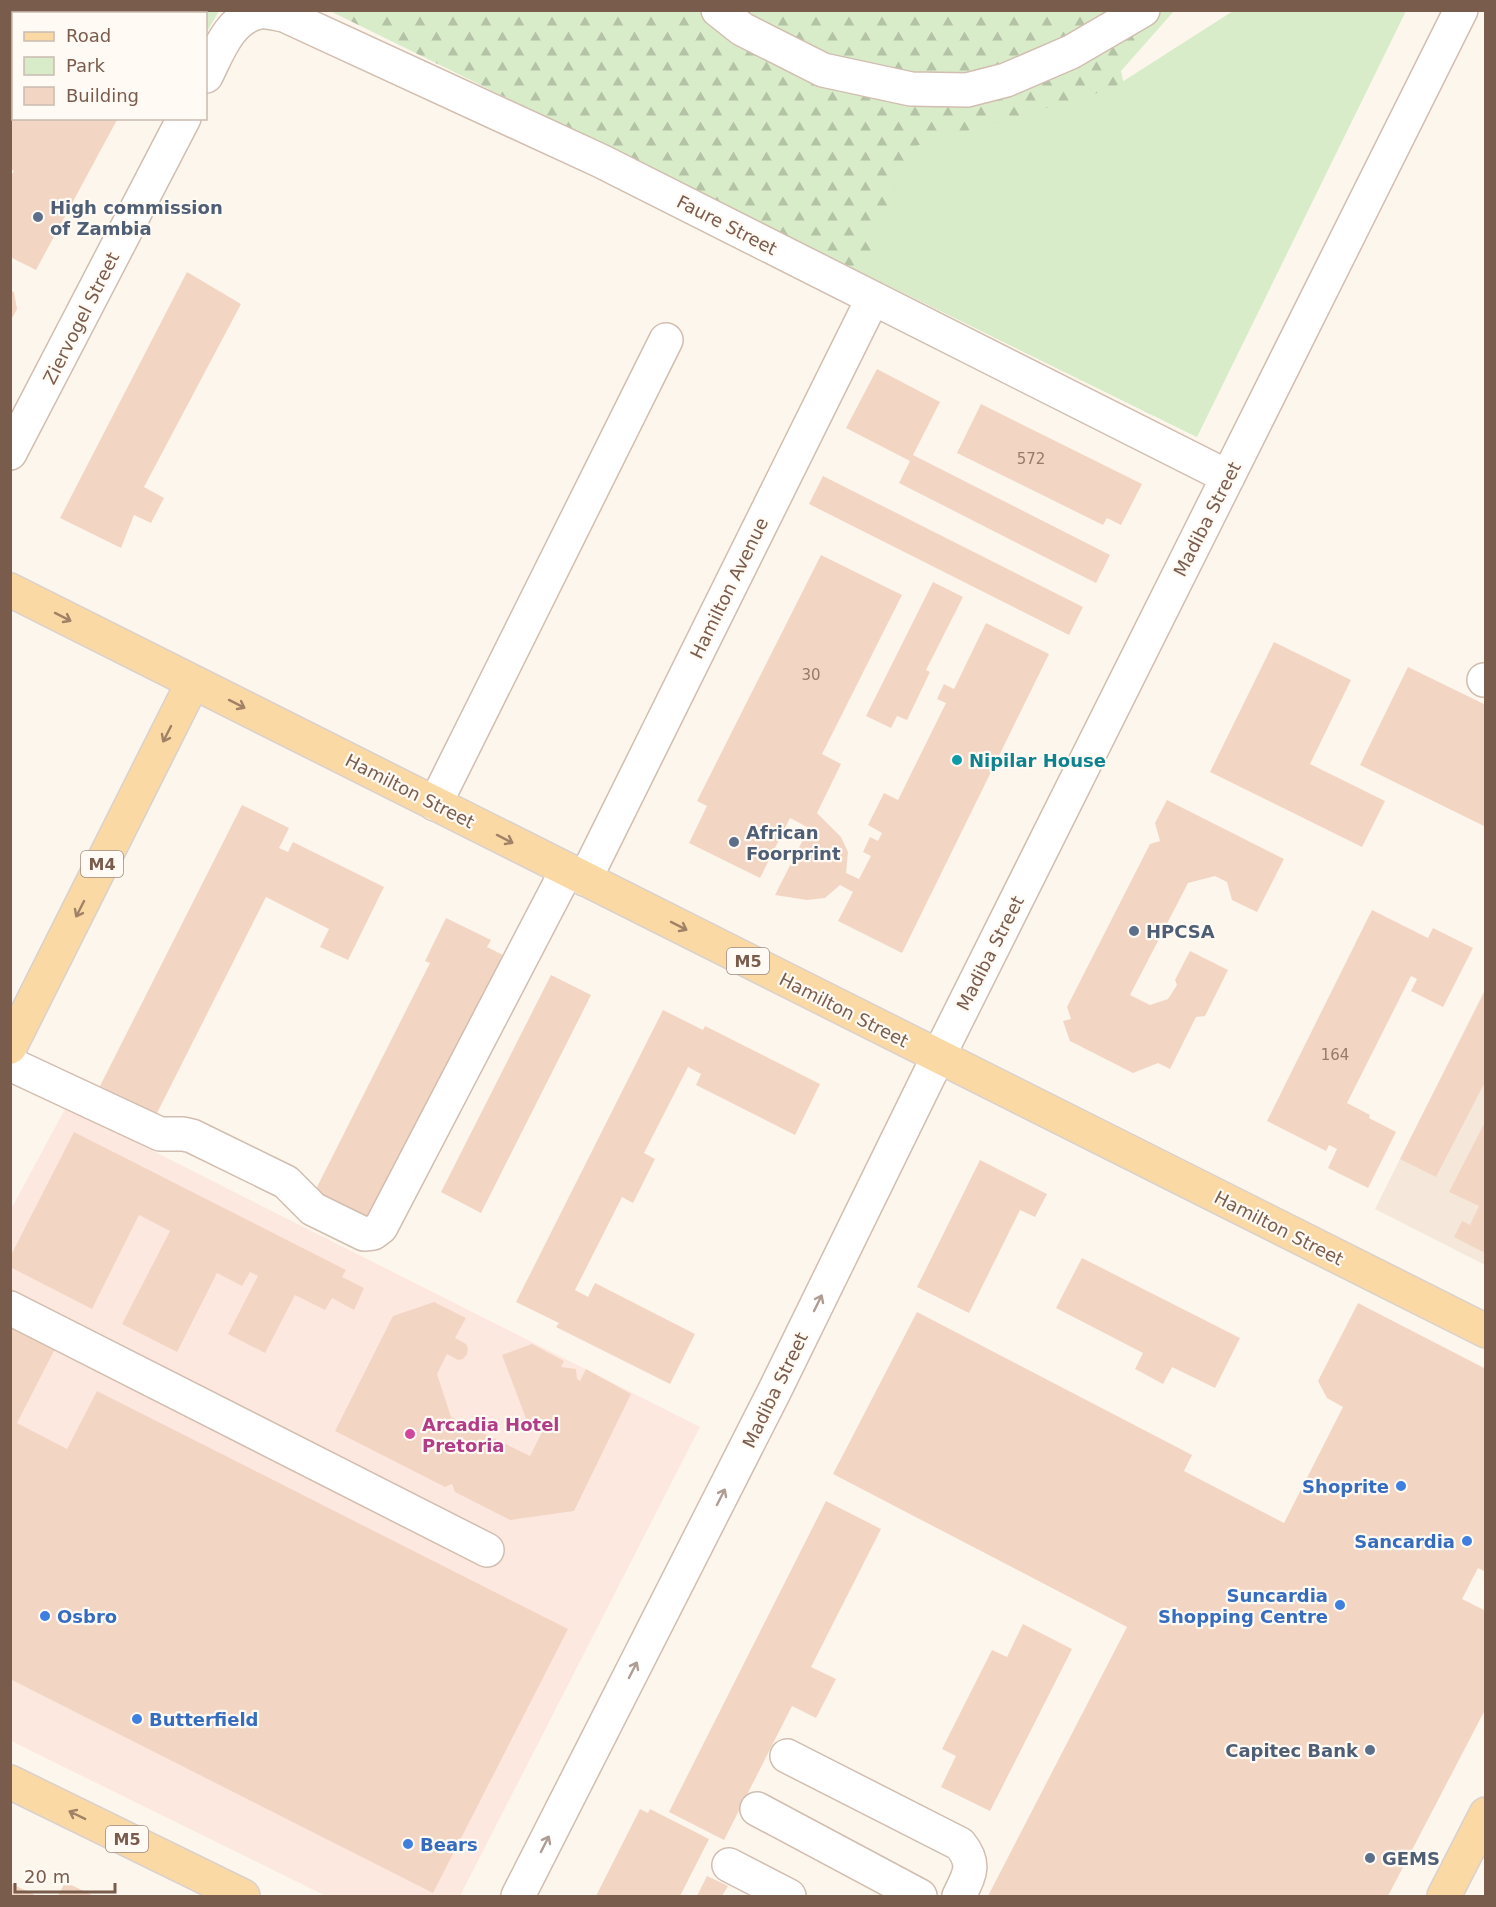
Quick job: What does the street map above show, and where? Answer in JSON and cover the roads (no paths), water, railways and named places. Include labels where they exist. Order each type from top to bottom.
[{"type":"main road","name":"Hamilton Street","points":[[10,590],[938,1057],[1484,1327]]},
{"type":"main road","name":"M4","points":[[10,1047],[193,682]]},
{"type":"main road","name":"M5","points":[[10,1782],[243,1896]]},
{"type":"main road","points":[[1444,1896],[1485,1814]]},
{"type":"street","points":[[718,10],[742,29],[823,70],[911,89],[967,90],[1006,80],[1071,51],[1143,10]]},
{"type":"street","name":"Faure Street","points":[[207,74],[224,39],[234,26],[247,17],[262,12],[284,15],[601,161],[1228,477]]},
{"type":"street","name":"Madiba Street","points":[[518,1896],[769,1402],[1456,15]]},
{"type":"street","name":"Ziervogel Street","points":[[10,453],[182,120]]},
{"type":"street","name":"Hamilton Avenue","points":[[10,1064],[160,1134],[192,1136],[286,1182],[313,1209],[364,1234],[373,1233],[381,1227],[576,874],[873,298]]},
{"type":"street","points":[[435,804],[666,340]]},
{"type":"street","points":[[10,1308],[487,1550]]},
{"type":"street","points":[[787,1756],[960,1844],[969,1855],[971,1872],[959,1896]]},
{"type":"street","points":[[757,1809],[920,1896]]},
{"type":"street","points":[[729,1865],[789,1896]]},
{"type":"place","name":"High commission of Zambia","points":[[38,217]]},
{"type":"place","name":"Nipilar House","points":[[957,760]]},
{"type":"place","name":"African Foorprint","points":[[734,842]]},
{"type":"place","name":"HPCSA","points":[[1134,931]]},
{"type":"place","name":"Arcadia Hotel Pretoria","points":[[410,1434]]},
{"type":"place","name":"Shoprite","points":[[1401,1486]]},
{"type":"place","name":"Sancardia","points":[[1467,1541]]},
{"type":"place","name":"Suncardia Shopping Centre","points":[[1340,1605]]},
{"type":"place","name":"Osbro","points":[[45,1616]]},
{"type":"place","name":"Butterfield","points":[[137,1719]]},
{"type":"place","name":"Capitec Bank","points":[[1370,1750]]},
{"type":"place","name":"Bears","points":[[408,1844]]},
{"type":"place","name":"GEMS","points":[[1370,1858]]}]
